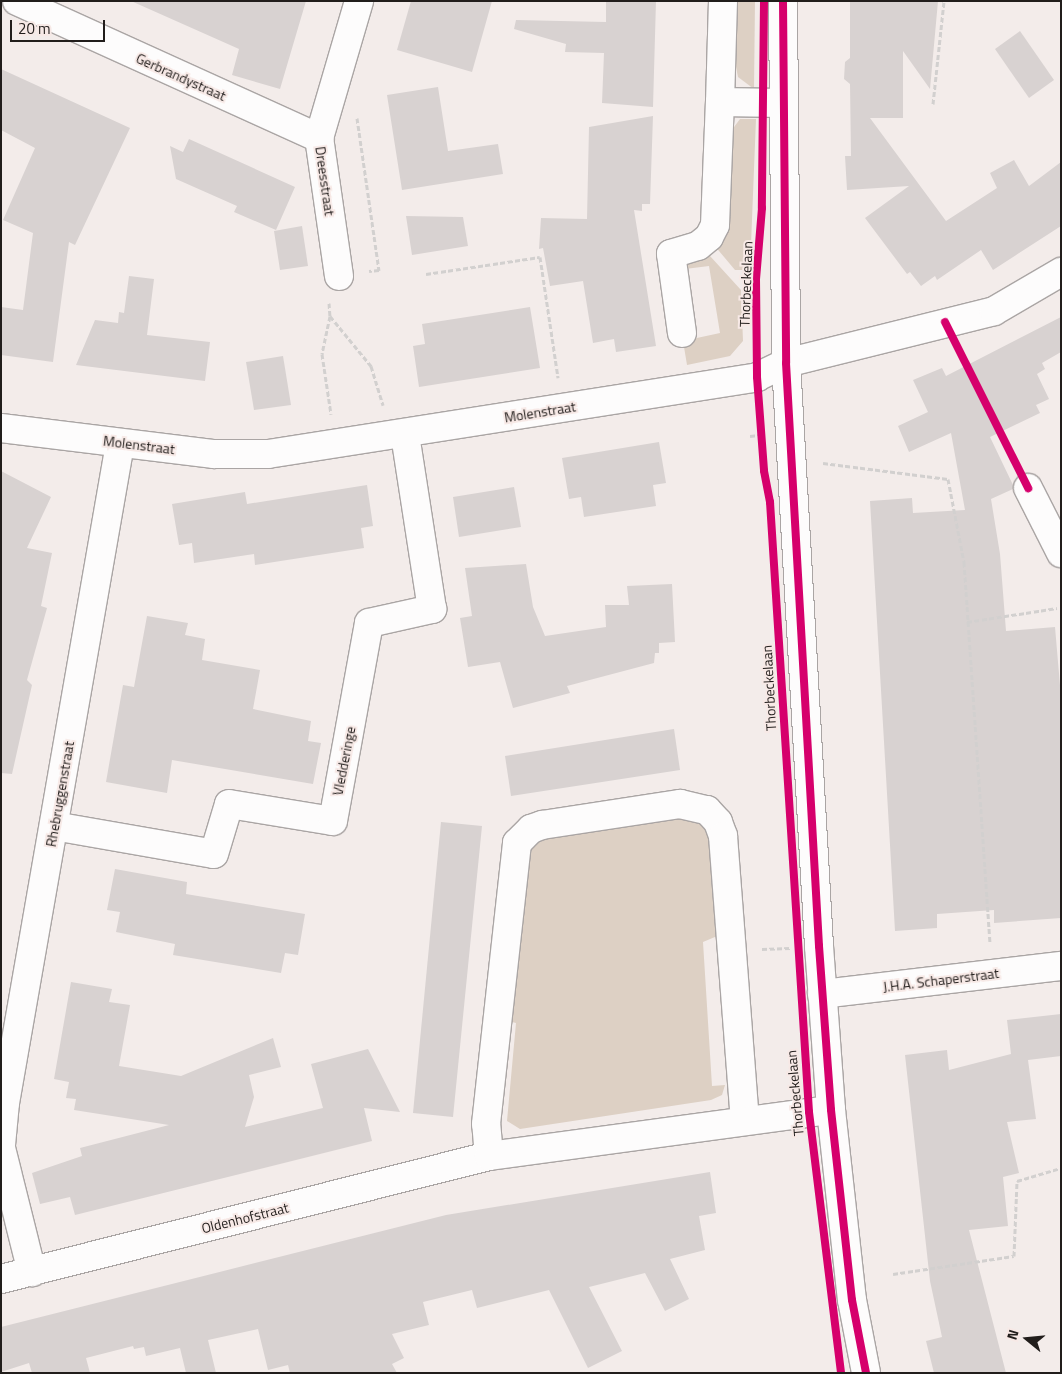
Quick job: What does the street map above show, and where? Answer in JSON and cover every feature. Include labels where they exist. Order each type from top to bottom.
[{"type":"street","name":"Gerbrandystraat","points":[[16,1],[319,138]]},
{"type":"street","name":"Dreesstraat","points":[[338,276],[319,138],[359,1]]},
{"type":"street","points":[[682,334],[671,254],[698,246],[715,225],[724,1]]},
{"type":"street","points":[[782,1],[786,363],[822,994],[831,1110],[852,1300],[866,1373]]},
{"type":"street","points":[[720,102],[782,103]]},
{"type":"street","name":"Molenstraat","points":[[1,428],[214,454],[268,454],[405,434],[757,377],[786,363],[994,311],[1061,272]]},
{"type":"street","name":"Vledderinge","points":[[54,826],[214,854],[229,804],[333,821],[369,624],[432,609],[405,434]]},
{"type":"street","name":"Rhebruggenstraat","points":[[32,1272],[1,1146],[5,1104],[120,444]]},
{"type":"street","points":[[1028,488],[1061,553]]},
{"type":"street","points":[[489,1156],[486,1124],[517,843],[531,829],[542,825],[680,804],[707,810],[718,822],[724,836],[745,1119]]},
{"type":"street","name":"J.H.A. Schaperstraat","points":[[822,994],[1061,966]]},
{"type":"street","name":"Thorbeckelaan","points":[[489,1156],[745,1119],[831,1110]]},
{"type":"street","name":"Oldenhofstraat","points":[[1,1279],[489,1156]]},
{"type":"path","points":[[934,104],[944,1]]},
{"type":"path","points":[[331,417],[322,354],[330,316],[326,278],[379,270],[357,114]]},
{"type":"path","points":[[426,274],[540,257],[562,408]]},
{"type":"path","points":[[330,316],[371,366],[384,410]]},
{"type":"path","points":[[760,426],[762,444]]},
{"type":"path","points":[[823,463],[948,479],[964,562],[994,974]]},
{"type":"path","points":[[967,622],[1057,608]]},
{"type":"path","points":[[796,938],[797,958]]},
{"type":"path","points":[[892,1274],[1014,1256],[1017,1182],[1061,1168]]},
{"type":"shaded area","points":[[736,1],[755,1],[754,89],[738,77],[736,67]]},
{"type":"shaded area","points":[[740,119],[756,119],[750,270],[735,270],[714,245],[726,235],[731,131]]},
{"type":"shaded area","points":[[710,256],[741,290],[743,341],[730,356],[687,365],[683,341],[720,333],[709,266],[685,269],[684,262]]},
{"type":"shaded area","points":[[684,811],[709,821],[722,934],[703,942],[712,1086],[725,1085],[722,1095],[711,1100],[520,1129],[507,1121],[516,1023],[504,1020],[530,840]]},
{"type":"building","points":[[131,1],[306,1],[280,89],[232,75],[239,49]]},
{"type":"building","points":[[411,1],[492,1],[472,72],[397,50]]},
{"type":"building","points":[[606,1],[656,1],[653,107],[602,103],[604,53],[565,52],[566,44],[514,29],[516,20],[606,22]]},
{"type":"building","points":[[850,1],[938,1],[930,89],[903,51],[903,118],[870,118],[946,221],[997,188],[990,173],[1014,160],[1029,186],[1061,162],[1061,226],[993,270],[981,250],[937,280],[935,276],[921,286],[910,272],[907,274],[865,218],[909,186],[847,190],[845,156],[851,156],[850,84],[844,79],[845,62],[850,58]]},
{"type":"building","points":[[1020,31],[1054,80],[1029,98],[995,49]]},
{"type":"building","points":[[1,69],[130,128],[75,245],[69,242],[53,362],[1,355],[1,307],[23,310],[33,233],[3,220],[35,148],[1,130]]},
{"type":"building","points":[[438,87],[448,151],[498,144],[503,174],[402,190],[387,95]]},
{"type":"building","points":[[653,116],[650,204],[642,204],[642,211],[634,210],[656,346],[616,352],[614,339],[593,343],[583,281],[550,286],[543,248],[539,249],[541,218],[587,219],[589,127]]},
{"type":"building","points":[[189,139],[295,187],[276,230],[234,212],[237,206],[176,179],[170,146],[183,152]]},
{"type":"building","points":[[406,216],[463,217],[468,246],[412,255]]},
{"type":"building","points":[[302,226],[308,266],[280,270],[274,231]]},
{"type":"building","points":[[129,276],[154,279],[147,335],[210,342],[205,381],[76,365],[95,320],[118,323],[119,312],[124,313]]},
{"type":"building","points":[[530,307],[540,368],[419,387],[413,346],[425,344],[422,324]]},
{"type":"building","points":[[1061,317],[1061,352],[1042,363],[1045,369],[1037,374],[1049,399],[1036,405],[1040,413],[990,437],[1013,485],[1013,489],[991,499],[1000,554],[1006,631],[1055,627],[1061,697],[1061,918],[994,923],[994,910],[937,914],[937,928],[895,931],[870,501],[912,498],[913,513],[965,510],[951,433],[909,452],[898,426],[928,412],[913,380],[942,368],[946,376]]},
{"type":"building","points":[[283,356],[291,405],[254,410],[246,362]]},
{"type":"building","points":[[659,442],[666,483],[653,485],[656,506],[584,517],[581,497],[569,499],[562,458]]},
{"type":"building","points":[[1,471],[51,497],[27,548],[52,553],[41,606],[47,608],[27,680],[32,685],[12,774],[1,773]]},
{"type":"building","points":[[367,485],[373,526],[361,528],[364,548],[255,565],[254,554],[194,563],[192,543],[179,545],[172,504],[245,492],[247,504]]},
{"type":"building","points":[[514,487],[521,527],[459,537],[453,497]]},
{"type":"building","points":[[526,564],[533,607],[545,636],[606,627],[605,605],[629,605],[627,586],[672,584],[675,642],[659,643],[659,653],[655,653],[654,663],[567,686],[570,693],[513,708],[500,662],[468,667],[460,618],[472,616],[465,568]]},
{"type":"building","points":[[147,616],[188,623],[185,635],[205,639],[202,660],[260,670],[253,709],[311,721],[308,741],[321,743],[313,784],[172,760],[167,793],[106,782],[123,685],[134,687]]},
{"type":"building","points":[[674,729],[680,770],[511,796],[505,756]]},
{"type":"building","points":[[441,822],[482,826],[453,1117],[413,1113]]},
{"type":"building","points":[[115,869],[187,882],[186,894],[305,914],[298,955],[285,953],[281,973],[173,955],[175,944],[116,932],[120,912],[107,910]]},
{"type":"building","points":[[71,982],[112,989],[109,1002],[130,1005],[119,1066],[181,1076],[273,1038],[281,1067],[249,1075],[254,1097],[245,1127],[323,1108],[311,1064],[368,1049],[400,1112],[364,1108],[372,1141],[75,1215],[70,1197],[40,1204],[32,1173],[82,1156],[80,1148],[169,1125],[74,1110],[76,1099],[66,1098],[69,1082],[54,1079]]},
{"type":"building","points":[[1061,1014],[1061,1056],[1028,1060],[1036,1119],[1007,1122],[1019,1173],[1003,1177],[1008,1226],[969,1230],[1006,1373],[934,1373],[926,1341],[942,1337],[930,1281],[905,1055],[947,1050],[949,1070],[1011,1054],[1007,1020]]},
{"type":"building","points":[[710,1172],[716,1213],[699,1216],[705,1250],[670,1259],[689,1299],[665,1311],[645,1273],[589,1287],[622,1351],[588,1368],[549,1290],[477,1308],[472,1290],[423,1302],[429,1325],[392,1334],[404,1358],[392,1364],[397,1373],[290,1373],[288,1365],[268,1370],[258,1329],[208,1340],[216,1373],[186,1373],[180,1348],[146,1356],[144,1347],[134,1349],[133,1346],[86,1358],[90,1373],[32,1373],[29,1363],[1,1372],[1,1327],[446,1215]]},
{"type":"cycle path","points":[[764,1],[762,208],[756,279],[757,377],[764,471],[770,502],[809,1112],[841,1373]]},
{"type":"cycle path","points":[[783,1],[786,363],[819,946],[831,1110],[852,1300],[866,1373]]},
{"type":"cycle path","points":[[945,322],[1028,488]]}]
